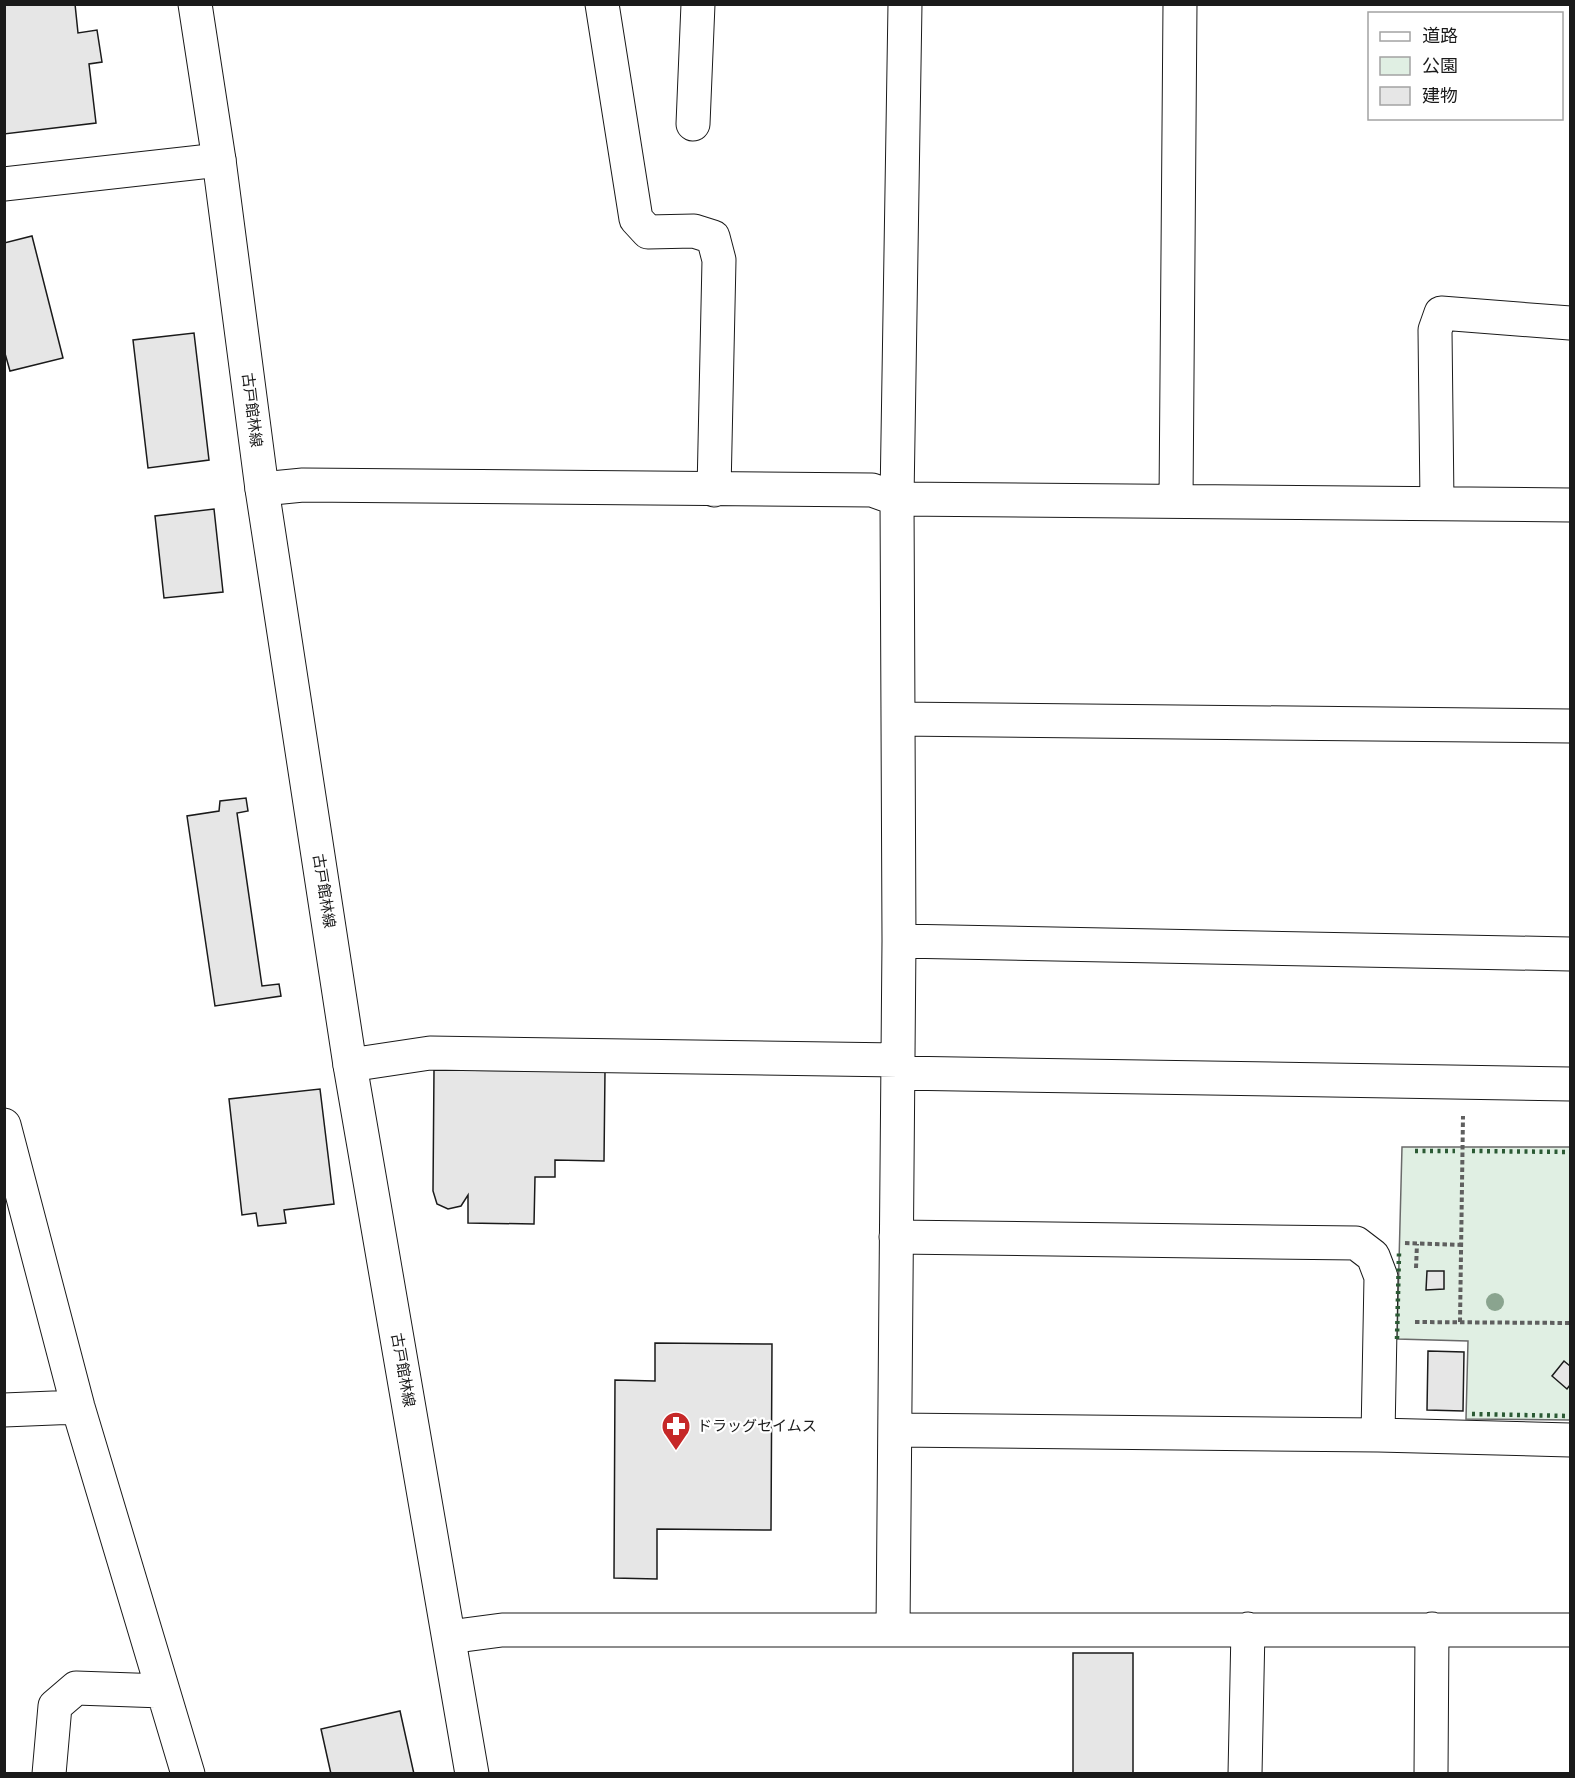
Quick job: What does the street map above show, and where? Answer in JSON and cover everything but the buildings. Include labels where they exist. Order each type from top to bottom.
[{"type":"street","name":"古戸館林線","points":[[195,4],[219,160],[262,489],[351,1065],[472,1773]]},
{"type":"street","points":[[602,4],[636,219],[648,232],[694,231],[713,237],[719,260],[714,490]]},
{"type":"street","points":[[693,124],[698,4]]},
{"type":"street","points":[[893,1629],[899,941],[897,499],[905,4]]},
{"type":"street","points":[[1176,501],[1180,4]]},
{"type":"street","points":[[4,184],[219,160]]},
{"type":"street","points":[[1437,503],[1435,330],[1441,313],[1570,323]]},
{"type":"street","points":[[262,489],[303,485],[872,490],[897,499],[1570,505]]},
{"type":"street","points":[[898,719],[1570,726]]},
{"type":"street","points":[[899,941],[1570,954]]},
{"type":"street","points":[[351,1065],[430,1053],[1570,1084]]},
{"type":"street","points":[[4,1125],[78,1407],[188,1773]]},
{"type":"street","points":[[896,1237],[1356,1243],[1373,1256],[1381,1277],[1378,1435]]},
{"type":"street","points":[[4,1410],[78,1407]]},
{"type":"street","points":[[896,1430],[1378,1435],[1570,1440]]},
{"type":"street","points":[[1245,1773],[1248,1629]]},
{"type":"street","points":[[1431,1773],[1432,1629]]},
{"type":"street","points":[[449,1637],[502,1630],[1570,1630]]},
{"type":"street","points":[[49,1773],[55,1706],[76,1688],[163,1692]]},
{"type":"path","points":[[1460,1322],[1463,1114]]},
{"type":"path","points":[[1373,1256],[1385,1244],[1462,1245]]},
{"type":"path","points":[[1416,1278],[1417,1244]]},
{"type":"path","points":[[1415,1311],[1415,1322],[1570,1323]]},
{"type":"green space","points":[[1402,1147],[1570,1147],[1570,1420],[1466,1419],[1468,1341],[1397,1339]]},
{"type":"hedge","points":[[1415,1151],[1455,1151]]},
{"type":"hedge","points":[[1472,1151],[1570,1152]]},
{"type":"hedge","points":[[1397,1339],[1399,1253]]},
{"type":"hedge","points":[[1472,1414],[1570,1416]]},
{"type":"place","name":"ドラッグセイムス","points":[[676,1452]]}]
